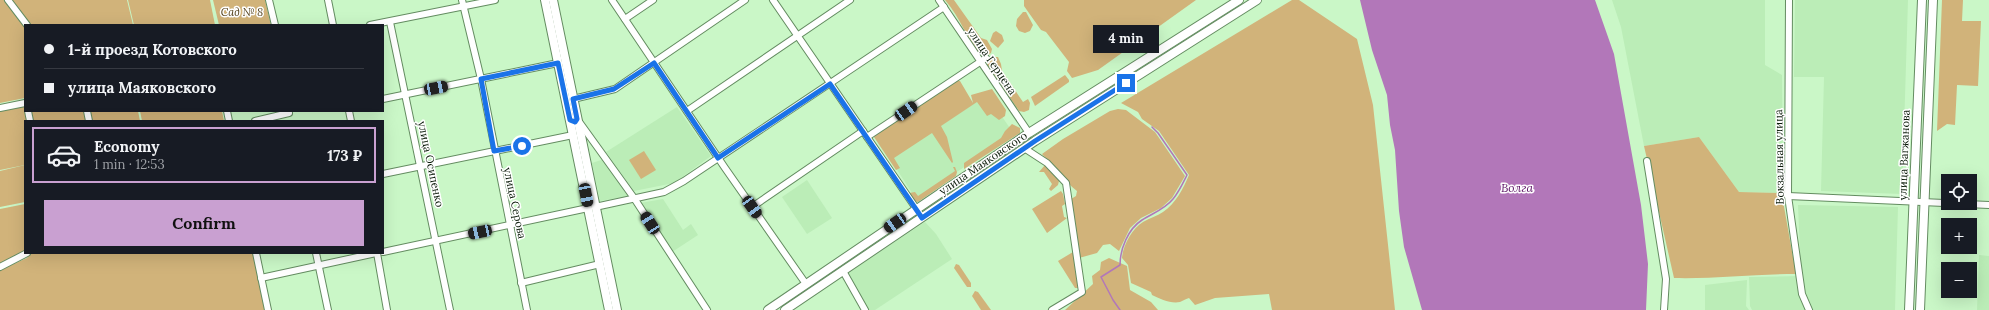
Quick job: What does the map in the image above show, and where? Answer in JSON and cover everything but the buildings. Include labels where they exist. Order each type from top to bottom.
[{"type":"main road","points":[[545,0],[558,63],[574,119],[592,208],[600,264],[609,310]]},
{"type":"main road","points":[[553,0],[573,99],[573,135],[617,310]]},
{"type":"main road","name":"улица Маяковского","points":[[768,310],[1029,133],[1239,0]]},
{"type":"main road","name":"улица Маяковского","points":[[785,310],[1024,148],[1257,0]]},
{"type":"main road","name":"улица Вагжанова","points":[[1909,310],[1922,0]]},
{"type":"main road","name":"улица Вагжанова","points":[[1920,310],[1932,0]]},
{"type":"street","points":[[8,0],[26,24]]},
{"type":"street","points":[[269,0],[274,24]]},
{"type":"street","points":[[328,0],[333,24]]},
{"type":"street","name":"улица Серова","points":[[462,0],[481,79],[494,151],[527,310]]},
{"type":"street","points":[[377,24],[495,0]]},
{"type":"street","points":[[612,0],[718,158],[806,284]]},
{"type":"street","points":[[625,19],[653,0]]},
{"type":"street","points":[[573,99],[614,89],[745,0]]},
{"type":"street","points":[[773,0],[922,218]]},
{"type":"street","points":[[687,111],[850,0]]},
{"type":"street","name":"улица Герцена","points":[[939,0],[1029,133]]},
{"type":"street","name":"Вокзальная улица","points":[[1789,0],[1788,196],[1802,294],[1810,310]]},
{"type":"street","points":[[384,252],[664,192],[684,181],[944,7]]},
{"type":"street","name":"улица Осипенко","points":[[390,22],[450,310]]},
{"type":"street","points":[[867,137],[986,58]]},
{"type":"street","points":[[384,99],[558,63]]},
{"type":"street","points":[[0,108],[24,103]]},
{"type":"street","points":[[259,120],[289,112]]},
{"type":"street","points":[[574,119],[634,198],[706,310]]},
{"type":"street","points":[[752,207],[863,132]]},
{"type":"street","points":[[384,174],[573,135]]},
{"type":"street","points":[[1024,148],[1047,163],[1066,183],[1082,292],[1052,310]]},
{"type":"street","points":[[1647,161],[1666,279],[1664,310]]},
{"type":"street","points":[[1788,196],[1989,205]]},
{"type":"street","points":[[0,267],[25,254]]},
{"type":"street","points":[[256,254],[268,310]]},
{"type":"street","points":[[316,254],[328,310]]},
{"type":"street","points":[[261,278],[372,254]]},
{"type":"street","points":[[377,254],[387,310]]},
{"type":"street","points":[[521,282],[600,264]]},
{"type":"street","points":[[843,270],[865,310]]},
{"type":"shaded area","points":[[1612,0],[1765,0],[1765,65],[1782,75],[1783,187],[1779,187],[1779,193],[1739,192],[1699,137],[1644,146],[1621,27]]},
{"type":"shaded area","points":[[1795,0],[1908,0],[1902,194],[1821,191],[1824,77],[1794,77]]},
{"type":"shaded area","points":[[987,95],[1014,134],[916,199],[890,159]]},
{"type":"shaded area","points":[[677,107],[711,156],[674,183],[634,191],[606,152]]},
{"type":"shaded area","points":[[604,159],[629,196],[600,201],[592,163]]},
{"type":"shaded area","points":[[807,180],[832,218],[807,234],[782,197]]},
{"type":"shaded area","points":[[663,199],[683,230],[691,224],[698,235],[672,252],[640,203]]},
{"type":"shaded area","points":[[1798,205],[1898,207],[1895,310],[1752,310],[1750,306],[1749,277],[1801,276]]},
{"type":"shaded area","points":[[925,222],[936,234],[952,259],[875,310],[865,310],[846,274]]},
{"type":"shaded area","points":[[1979,255],[1989,256],[1989,310],[1977,310]]},
{"type":"shaded area","points":[[1747,280],[1746,306],[1749,310],[1705,310],[1705,285]]},
{"type":"green space","points":[[0,0],[127,0],[133,24],[24,24],[24,98],[0,103]]},
{"type":"green space","points":[[128,0],[210,0],[215,24],[134,24]]},
{"type":"green space","name":"Сад № 8","points":[[213,0],[265,0],[271,24],[219,24]]},
{"type":"green space","points":[[945,0],[954,0],[981,38],[987,40],[992,49],[991,53],[984,58],[968,37],[951,7]]},
{"type":"green space","points":[[1024,0],[1196,0],[1098,70],[1072,78],[1067,71],[1069,62],[1046,32],[1041,30],[1024,6]]},
{"type":"green space","points":[[1292,0],[1299,0],[1357,39],[1373,105],[1395,310],[1272,310],[1269,294],[1215,298],[1195,305],[1189,298],[1180,302],[1169,302],[1155,297],[1151,292],[1131,283],[1128,265],[1122,258],[1123,253],[1126,243],[1135,229],[1143,222],[1163,212],[1172,204],[1182,190],[1189,175],[1159,131],[1142,119],[1138,112],[1121,103]]},
{"type":"green space","points":[[1942,0],[1963,0],[1962,21],[1981,21],[1978,86],[1957,85],[1955,125],[1947,124],[1937,131]]},
{"type":"green space","points":[[1023,12],[1026,12],[1033,25],[1030,31],[1025,33],[1019,31],[1016,26],[1017,19]]},
{"type":"green space","points":[[996,31],[1002,35],[1004,41],[998,48],[990,41],[993,33]]},
{"type":"green space","points":[[993,57],[998,57],[1002,71],[1023,102],[1028,99],[1030,103],[1029,110],[1024,112],[1019,111],[987,64],[988,60]]},
{"type":"green space","points":[[1065,75],[1069,82],[1035,106],[1031,97]]},
{"type":"green space","points":[[957,81],[960,81],[973,103],[971,95],[992,89],[1006,110],[1005,116],[999,120],[991,114],[987,116],[977,102],[941,126],[947,137],[952,163],[932,133],[894,158],[900,168],[896,170],[874,137],[875,135]]},
{"type":"green space","points":[[24,104],[24,112],[26,112],[28,120],[24,120],[24,165],[0,170],[0,109]]},
{"type":"green space","points":[[1118,109],[1126,110],[1155,132],[1185,176],[1172,198],[1161,208],[1141,218],[1130,228],[1119,251],[1110,244],[1103,245],[1097,253],[1079,258],[1071,199],[1076,196],[1077,191],[1042,154],[1063,139],[1110,111]]},
{"type":"green space","points":[[30,112],[138,112],[140,120],[32,120]]},
{"type":"green space","points":[[140,112],[222,112],[224,120],[142,120]]},
{"type":"green space","points":[[1012,124],[1020,128],[1020,133],[964,169],[964,163],[1001,138]]},
{"type":"green space","points":[[1699,137],[1739,192],[1779,193],[1779,187],[1783,187],[1783,201],[1796,274],[1674,278],[1644,146]]},
{"type":"green space","points":[[644,151],[656,170],[641,179],[629,160]]},
{"type":"green space","points":[[24,165],[24,202],[0,207],[0,171]]},
{"type":"green space","points":[[1045,165],[1049,167],[1059,181],[1058,185],[1051,191],[1049,189],[1052,184],[1044,172],[1039,172]]},
{"type":"green space","points":[[953,167],[955,167],[957,172],[956,176],[918,202],[913,201],[909,193],[915,192],[918,196],[955,171]]},
{"type":"green space","points":[[1061,191],[1065,204],[1062,206],[1064,217],[1067,218],[1047,233],[1032,209]]},
{"type":"green space","points":[[24,204],[24,253],[0,265],[0,209]]},
{"type":"green space","points":[[1073,252],[1078,288],[1075,288],[1058,261]]},
{"type":"green space","points":[[29,254],[253,254],[265,310],[0,310],[0,270],[27,258]]},
{"type":"green space","points":[[1109,258],[1127,266],[1130,290],[1151,302],[1158,310],[1065,310],[1093,284],[1092,276],[1100,270],[1101,262]]},
{"type":"green space","points":[[956,264],[959,265],[971,283],[971,287],[967,287],[954,268]]},
{"type":"green space","points":[[975,291],[978,292],[991,310],[981,310],[972,296]]},
{"type":"water","name":"Волга","points":[[1360,0],[1595,0],[1614,54],[1641,205],[1648,264],[1646,310],[1422,310],[1404,247],[1399,211],[1395,150],[1390,125],[1387,95],[1372,50]]},
{"type":"waterway","points":[[1120,310],[1101,277],[1120,265],[1121,252],[1129,234],[1142,220],[1163,208],[1170,202],[1181,187],[1187,175],[1158,133],[1152,127]]},
{"type":"route","points":[[522,146],[494,151],[481,79],[558,63],[570,120],[575,122],[577,119],[573,99],[614,89],[654,63],[718,158],[830,84],[922,218],[1035,141],[1126,83]]}]
